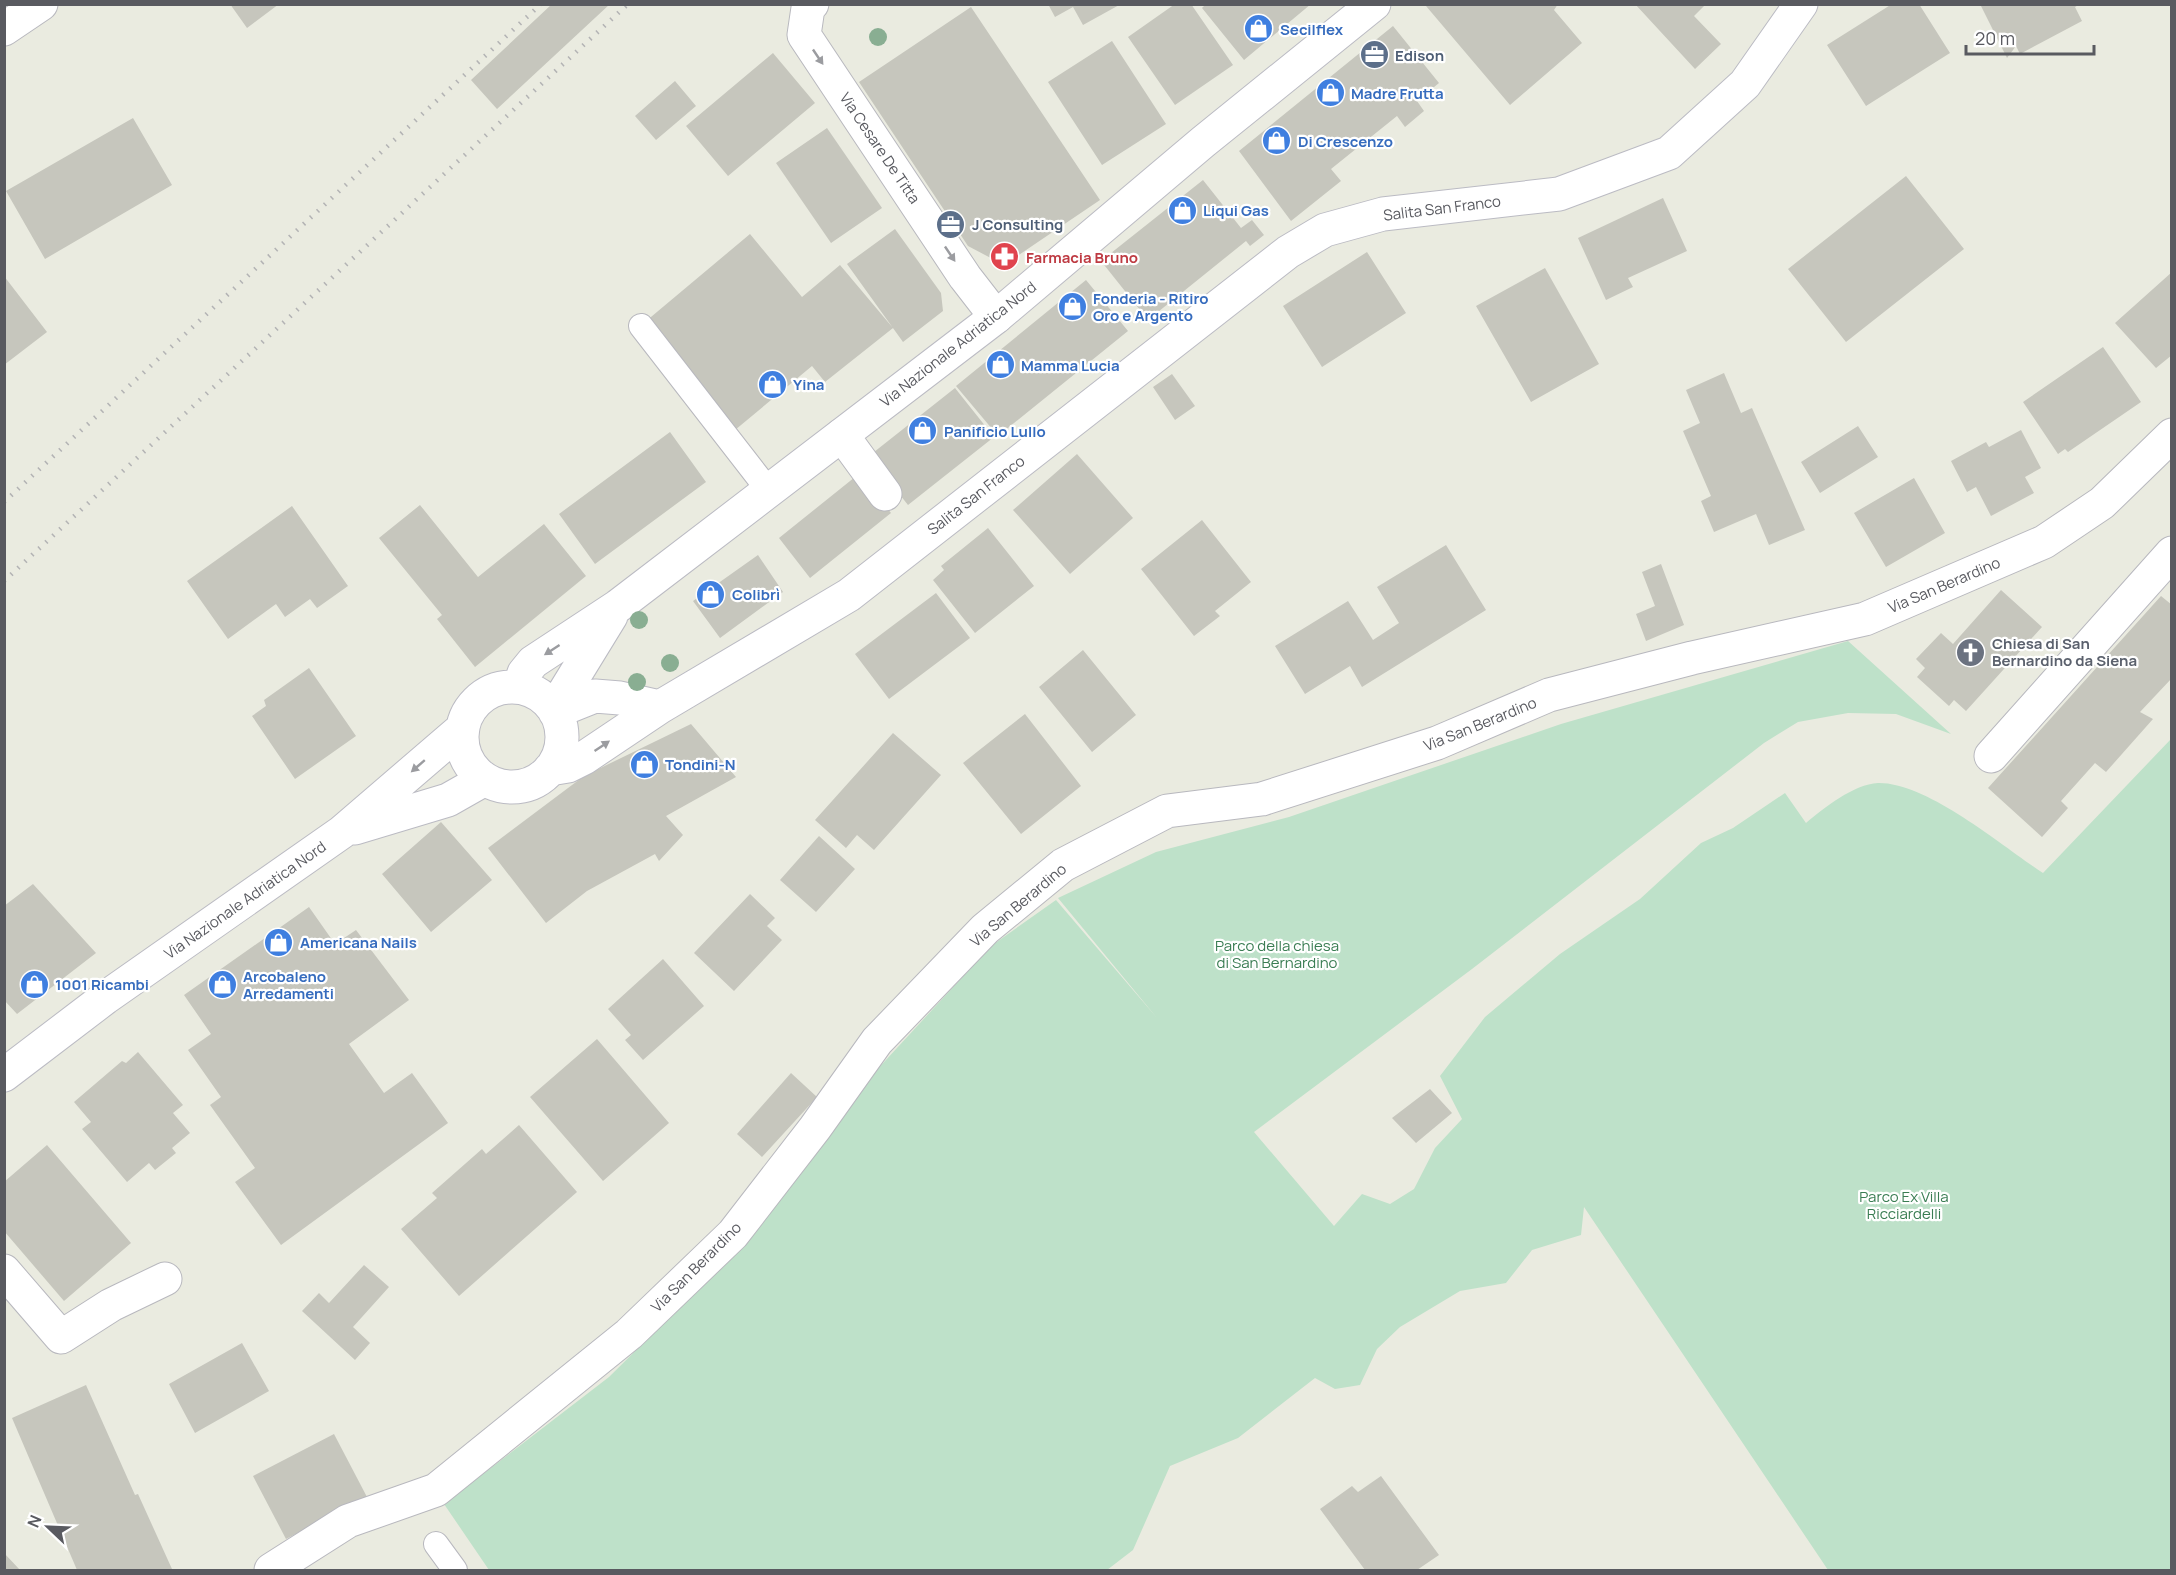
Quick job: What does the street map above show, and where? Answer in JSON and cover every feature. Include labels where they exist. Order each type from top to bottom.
[{"type":"main road","points":[[4,28],[41,4]]},
{"type":"main road","name":"Via Cesare De Titta","points":[[812,4],[808,8],[804,36],[972,286],[996,316]]},
{"type":"main road","name":"Via Nazionale Adriatica Nord","points":[[4,1075],[105,998],[342,832],[463,728],[467,714],[489,692],[504,687],[519,687],[524,673],[533,662],[618,606],[996,316],[1203,142],[1374,4]]},
{"type":"main road","name":"Salita San Franco","points":[[550,769],[568,766],[584,758],[660,708],[849,594],[1288,252],[1325,230],[1383,214],[1559,194],[1669,153],[1745,84],[1802,4]]},
{"type":"main road","points":[[842,435],[885,494]]},
{"type":"main road","name":"Via San Berardino","points":[[271,1570],[348,1521],[436,1490],[629,1334],[733,1234],[815,1128],[878,1041],[985,929],[1063,865],[1167,811],[1262,799],[1437,743],[1549,695],[1692,658],[1865,619],[2044,543],[2102,503],[2172,435]]},
{"type":"main road","points":[[1991,756],[2167,566]]},
{"type":"main road","name":"Via Nazionale Adriatica Nord","points":[[554,710],[618,606]]},
{"type":"main road","points":[[463,728],[466,757],[485,779],[498,785],[526,785],[540,778],[550,769],[558,756],[562,741],[561,725],[554,710],[538,695],[519,687]]},
{"type":"main road","points":[[554,710],[595,696],[620,698],[660,708]]},
{"type":"main road","name":"Via Nazionale Adriatica Nord","points":[[342,832],[448,800],[485,779]]},
{"type":"main road","points":[[4,1271],[62,1337],[111,1305],[165,1279]]},
{"type":"lane","points":[[641,326],[769,491]]},
{"type":"lane","points":[[436,1544],[455,1570]]},
{"type":"green space","points":[[1848,641],[1951,734],[1896,714],[1848,713],[1798,722],[1764,743],[1472,969],[1254,1132],[1334,1226],[1362,1194],[1390,1204],[1414,1189],[1435,1148],[1462,1119],[1440,1076],[1485,1017],[1560,954],[1640,899],[1701,843],[1733,828],[1785,793],[1806,823],[1849,792],[1878,783],[1897,785],[1941,804],[1986,832],[2043,873],[2171,739],[2171,1570],[1828,1570],[1584,1207],[1581,1235],[1532,1250],[1506,1283],[1460,1291],[1400,1327],[1377,1349],[1360,1385],[1335,1389],[1315,1378],[1238,1438],[1170,1466],[1133,1550],[1107,1570],[489,1570],[444,1504],[609,1377],[707,1280],[873,1074],[991,946],[1056,900],[1157,1018],[1058,898],[1156,852],[1289,817],[1561,724]]},
{"type":"building","points":[[230,4],[279,4],[247,28]]},
{"type":"building","points":[[552,4],[610,4],[497,109],[471,80]]},
{"type":"building","points":[[1048,4],[1121,4],[1083,25],[1073,7],[1055,17]]},
{"type":"building","points":[[1175,4],[1191,4],[1233,65],[1175,105],[1128,37]]},
{"type":"building","points":[[1206,4],[1311,4],[1244,60],[1202,8]]},
{"type":"building","points":[[1428,4],[1558,4],[1554,10],[1582,43],[1510,105],[1426,6]]},
{"type":"building","points":[[1635,4],[1706,4],[1694,16],[1721,44],[1695,69]]},
{"type":"building","points":[[1892,4],[1919,4],[1950,53],[1866,106],[1827,45]]},
{"type":"building","points":[[1980,4],[2080,4],[2075,7],[2082,21],[2020,54],[2016,46],[2007,58]]},
{"type":"building","points":[[971,7],[1100,200],[1004,265],[968,246],[859,82]]},
{"type":"building","points":[[1393,26],[1439,83],[1417,101],[1424,111],[1405,127],[1397,116],[1331,169],[1341,181],[1291,221],[1239,151]]},
{"type":"building","points":[[1112,41],[1166,124],[1102,165],[1048,82]]},
{"type":"building","points":[[773,53],[815,103],[728,176],[686,126]]},
{"type":"building","points":[[675,81],[696,106],[656,140],[635,116]]},
{"type":"building","points":[[133,118],[172,185],[45,259],[6,191]]},
{"type":"building","points":[[827,128],[882,208],[831,243],[776,163]]},
{"type":"building","points":[[1906,176],[1964,249],[1846,342],[1788,269]]},
{"type":"building","points":[[1203,180],[1241,228],[1252,220],[1264,235],[1250,246],[1246,241],[1148,320],[1101,261]]},
{"type":"building","points":[[1663,198],[1687,251],[1628,278],[1633,287],[1606,300],[1578,238]]},
{"type":"building","points":[[895,229],[941,293],[943,311],[903,342],[847,264]]},
{"type":"building","points":[[750,234],[802,297],[840,265],[893,328],[825,382],[812,366],[735,430],[645,322]]},
{"type":"building","points":[[1367,252],[1406,313],[1322,367],[1283,306]]},
{"type":"building","points":[[1545,268],[1599,364],[1531,402],[1476,306]]},
{"type":"building","points":[[2172,272],[2172,355],[2156,368],[2115,323]]},
{"type":"building","points":[[4,276],[47,332],[4,365]]},
{"type":"building","points":[[1086,280],[1128,331],[998,436],[956,386]]},
{"type":"building","points":[[2103,347],[2141,402],[2068,452],[2065,449],[2058,454],[2023,402]]},
{"type":"building","points":[[1724,373],[1741,413],[1752,408],[1805,530],[1769,545],[1756,514],[1714,532],[1701,501],[1711,496],[1683,431],[1700,423],[1686,390]]},
{"type":"building","points":[[1172,374],[1195,406],[1175,420],[1153,387]]},
{"type":"building","points":[[955,388],[994,437],[908,505],[869,456]]},
{"type":"building","points":[[1858,426],[1878,457],[1820,493],[1801,462]]},
{"type":"building","points":[[2021,430],[2041,468],[2025,477],[2034,493],[1991,516],[1976,487],[1967,492],[1951,461],[1986,442],[1989,447]]},
{"type":"building","points":[[670,432],[706,482],[595,564],[559,514]]},
{"type":"building","points":[[1077,454],[1133,518],[1070,574],[1013,510]]},
{"type":"building","points":[[860,473],[891,513],[810,578],[779,538]]},
{"type":"building","points":[[1914,478],[1945,533],[1886,567],[1854,513]]},
{"type":"building","points":[[420,505],[478,577],[544,524],[586,576],[475,667],[437,619],[442,615],[379,538]]},
{"type":"building","points":[[292,506],[348,586],[317,608],[310,599],[285,617],[276,604],[228,639],[187,581]]},
{"type":"building","points":[[1202,520],[1251,582],[1215,611],[1220,616],[1194,636],[1141,569]]},
{"type":"building","points":[[988,528],[1034,586],[975,633],[933,580],[944,570],[941,566]]},
{"type":"building","points":[[1446,545],[1486,610],[1362,687],[1350,666],[1305,694],[1275,646],[1348,601],[1373,640],[1399,623],[1377,587]]},
{"type":"building","points":[[758,555],[783,592],[720,638],[693,601]]},
{"type":"building","points":[[1661,564],[1684,625],[1646,641],[1636,614],[1655,606],[1642,572]]},
{"type":"building","name":"Chiesa di San Bernardino da Siena","points":[[2001,590],[2042,627],[1966,711],[1954,700],[1949,706],[1917,677],[1925,668],[1916,659],[1941,633],[1953,644]]},
{"type":"building","points":[[936,593],[970,638],[889,699],[855,654]]},
{"type":"building","points":[[2161,596],[2172,605],[2172,678],[2140,712],[2153,719],[2106,772],[2095,763],[2061,801],[2068,808],[2042,837],[1988,788]]},
{"type":"building","points":[[1083,650],[1136,715],[1092,752],[1039,687]]},
{"type":"building","points":[[309,668],[356,736],[295,779],[252,716],[266,706],[264,700]]},
{"type":"building","points":[[1025,714],[1081,786],[1021,834],[963,763]]},
{"type":"building","points":[[691,724],[736,777],[666,816],[683,835],[659,861],[655,854],[587,891],[546,923],[488,848],[584,776]]},
{"type":"building","points":[[893,733],[941,775],[874,850],[857,835],[846,848],[815,820]]},
{"type":"building","points":[[441,822],[492,880],[431,932],[382,874]]},
{"type":"building","points":[[819,836],[855,869],[816,912],[780,880]]},
{"type":"building","points":[[33,884],[96,953],[17,1014],[4,1000],[4,906]]},
{"type":"building","points":[[750,894],[775,918],[767,926],[782,940],[734,991],[694,953]]},
{"type":"building","points":[[309,907],[335,944],[356,930],[409,1000],[349,1044],[384,1093],[412,1073],[448,1123],[281,1245],[235,1182],[255,1168],[210,1105],[221,1097],[188,1050],[211,1034],[184,995]]},
{"type":"building","points":[[663,959],[704,1006],[643,1060],[625,1040],[631,1035],[608,1009]]},
{"type":"building","points":[[597,1039],[669,1123],[603,1181],[530,1097]]},
{"type":"building","points":[[138,1052],[183,1105],[173,1113],[190,1133],[172,1148],[176,1153],[155,1170],[149,1163],[127,1182],[82,1129],[91,1122],[74,1102],[122,1061],[126,1063]]},
{"type":"building","points":[[791,1073],[817,1097],[762,1157],[737,1134]]},
{"type":"building","points":[[1430,1089],[1452,1113],[1416,1143],[1392,1118]]},
{"type":"building","points":[[519,1125],[577,1192],[459,1296],[401,1229],[437,1198],[432,1193],[482,1149],[486,1154]]},
{"type":"building","points":[[47,1145],[131,1243],[64,1301],[4,1231],[4,1182]]},
{"type":"building","points":[[364,1265],[389,1287],[353,1327],[370,1343],[355,1360],[302,1311],[319,1293],[329,1303]]},
{"type":"building","points":[[242,1343],[269,1391],[195,1433],[169,1384]]},
{"type":"building","points":[[86,1385],[135,1495],[138,1494],[172,1569],[77,1570],[12,1418]]},
{"type":"building","points":[[334,1434],[367,1497],[286,1539],[253,1476]]},
{"type":"building","points":[[1381,1476],[1439,1555],[1417,1570],[1365,1570],[1320,1509],[1352,1486],[1358,1492]]},
{"type":"building","points":[[4,1553],[20,1570],[4,1570]]},
{"type":"railway","points":[[4,502],[541,4]]},
{"type":"railway","points":[[4,581],[628,4]]},
{"type":"place","name":"Secilflex","points":[[1259,29]]},
{"type":"place","name":"Edison","points":[[1374,55]]},
{"type":"place","name":"Madre Frutta","points":[[1330,93]]},
{"type":"place","name":"Di Crescenzo","points":[[1277,141]]},
{"type":"place","name":"Liqui Gas","points":[[1182,210]]},
{"type":"place","name":"J Consulting","points":[[951,224]]},
{"type":"place","name":"Farmacia Bruno","points":[[1005,257]]},
{"type":"place","name":"Fonderia - Ritiro Oro e Argento","points":[[1072,307]]},
{"type":"place","name":"Mamma Lucia","points":[[1000,365]]},
{"type":"place","name":"Yina","points":[[772,384]]},
{"type":"place","name":"Panificio Lullo","points":[[923,431]]},
{"type":"place","name":"Colibrì","points":[[711,594]]},
{"type":"place","name":"Chiesa di San Bernardino da Siena","points":[[1971,652]]},
{"type":"place","name":"Tondini-N","points":[[644,764]]},
{"type":"place","name":"Americana Nails","points":[[279,942]]},
{"type":"place","name":"1001 Ricambi","points":[[34,984]]},
{"type":"place","name":"Arcobaleno Arredamenti","points":[[222,985]]},
{"type":"park label","name":"Parco della chiesa di San Bernardino","points":[[1277,954]]},
{"type":"park label","name":"Parco Ex Villa Ricciardelli","points":[[1904,1204]]}]
